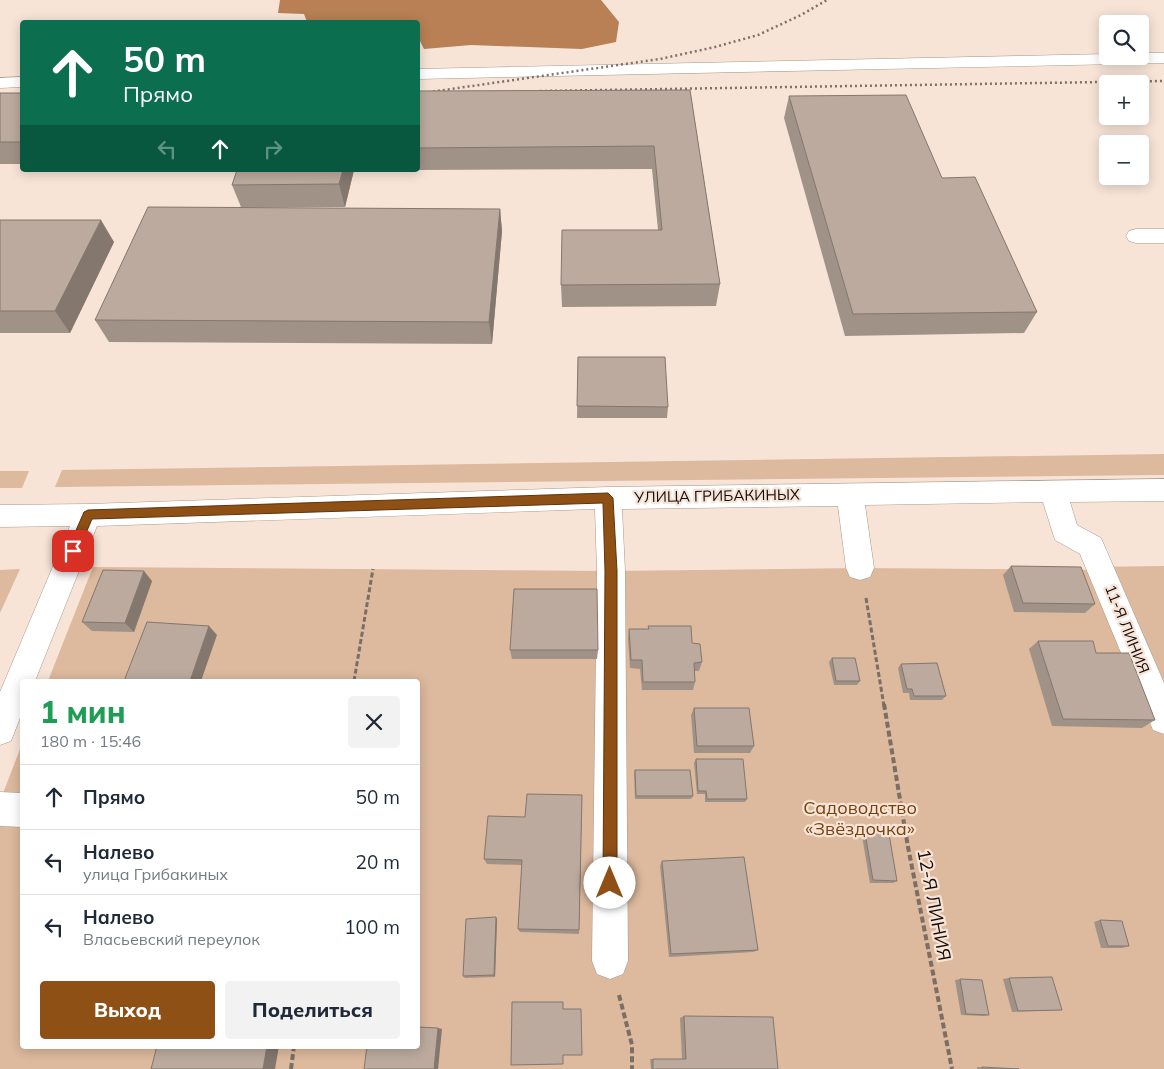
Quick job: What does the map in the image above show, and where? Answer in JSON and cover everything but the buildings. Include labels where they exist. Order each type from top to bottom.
[{"type":"street","points":[[420,74],[1164,58]]},
{"type":"street","points":[[0,83],[20,82]]},
{"type":"street","points":[[1136,236],[1164,236]]},
{"type":"street","name":"УЛИЦА ГРИБАКИНЫХ","points":[[0,516],[88,515],[608,498],[1164,490]]},
{"type":"street","name":"11-Я ЛИНИЯ","points":[[1054,492],[1065,532],[1092,546],[1164,719]]},
{"type":"street","points":[[850,495],[860,568]]},
{"type":"street","points":[[608,498],[611,571],[610,961]]},
{"type":"street","points":[[21,679],[88,515]]},
{"type":"street","points":[[0,730],[20,681]]},
{"type":"street","points":[[0,809],[20,810]]},
{"type":"path","name":"12-Я ЛИНИЯ","points":[[860,568],[908,848],[952,1069]]},
{"type":"path","points":[[354,679],[373,569]]},
{"type":"path","points":[[610,961],[632,1045],[632,1069]]},
{"type":"path","points":[[291,1069],[294,1049]]},
{"type":"green space","points":[[1164,454],[1164,475],[55,487],[62,470]]},
{"type":"green space","points":[[0,471],[29,471],[22,488],[0,488]]},
{"type":"green space","name":"Садоводство «Звёздочка»","points":[[1164,566],[1164,1069],[0,1069],[0,801],[20,749],[20,1049],[420,1049],[420,679],[49,679],[93,567],[611,571],[860,568],[1093,570],[1092,567]]},
{"type":"green space","points":[[20,569],[0,613],[0,570]]},
{"type":"shaded area","points":[[280,0],[601,0],[619,22],[616,42],[582,49],[471,45],[424,49],[420,41],[420,20],[306,20],[304,14],[278,13]]},
{"type":"railway","points":[[423,93],[660,59],[715,47],[758,35],[801,15],[827,0]]},
{"type":"railway","points":[[540,91],[1164,81]]},
{"type":"route","points":[[73,551],[88,515],[608,498],[611,571],[610,883]]}]
